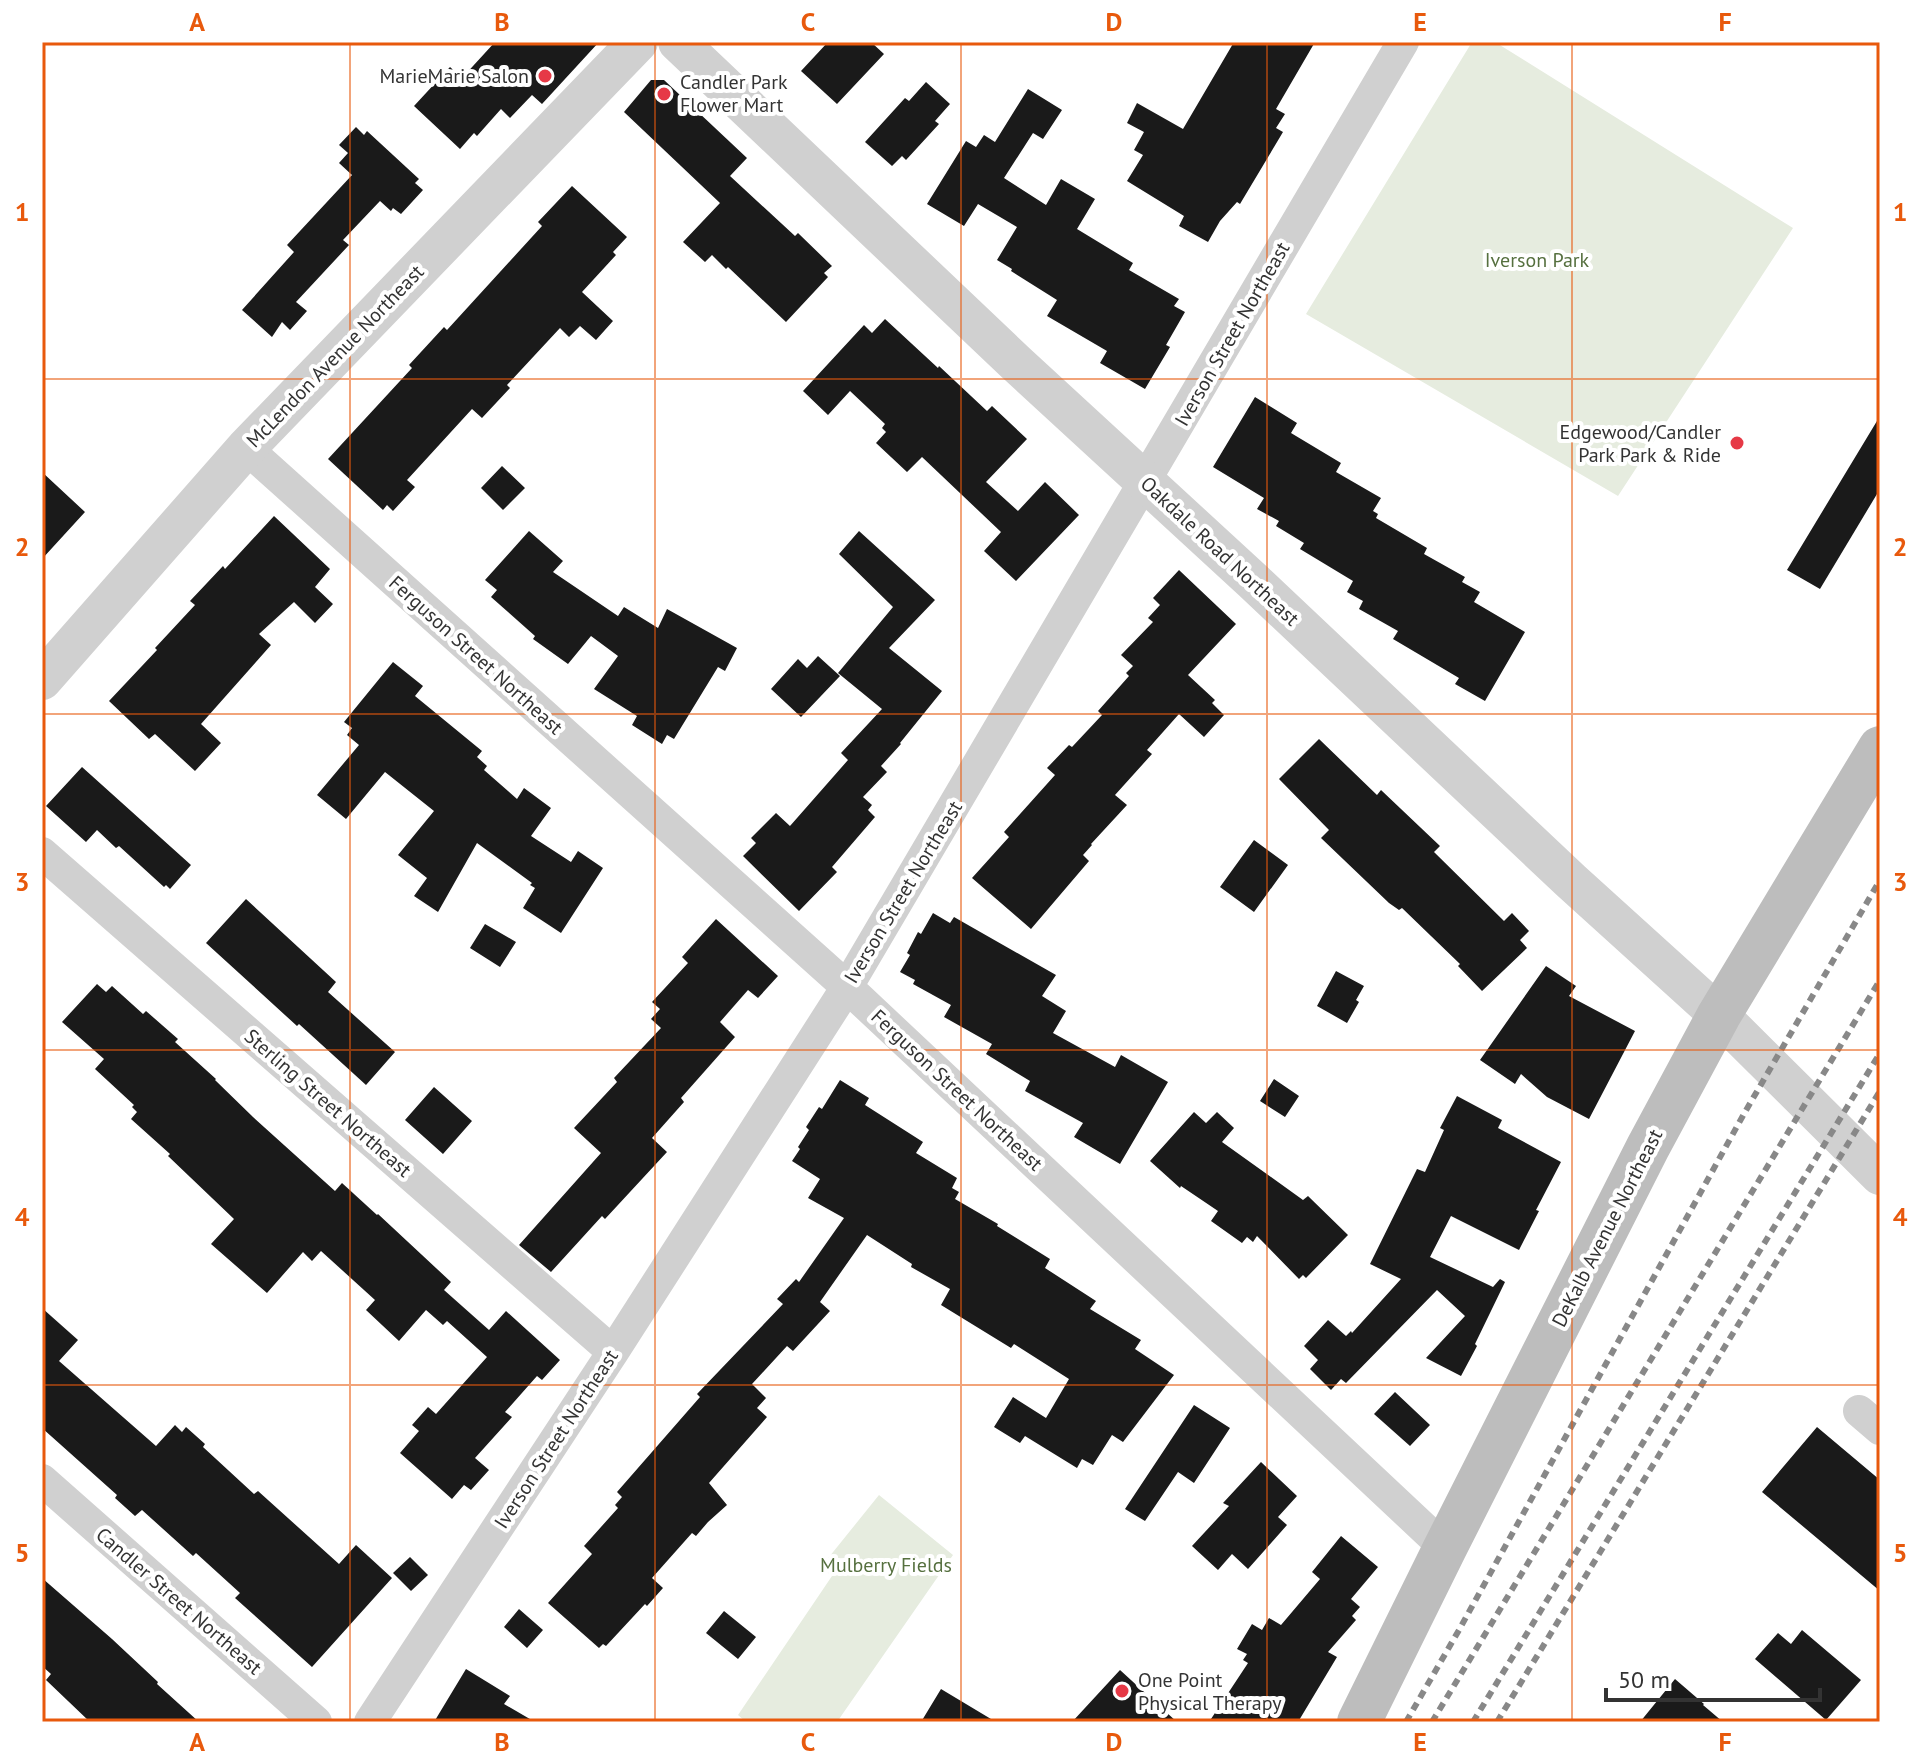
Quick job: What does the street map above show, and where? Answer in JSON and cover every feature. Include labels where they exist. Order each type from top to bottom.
[{"type":"main road","name":"DeKalb Avenue Northeast","points":[[1359,1722],[1648,1147],[1719,1015],[1880,748]]},
{"type":"street","name":"McLendon Avenue Northeast","points":[[42,680],[246,448],[638,42]]},
{"type":"street","name":"Oakdale Road Northeast","points":[[678,42],[1016,363],[1719,1015],[1880,1175]]},
{"type":"street","name":"Iverson Street Northeast","points":[[370,1722],[613,1352],[847,987],[1403,42]]},
{"type":"street","name":"Ferguson Street Northeast","points":[[246,448],[847,987],[1445,1548]]},
{"type":"street","name":"Sterling Street Northeast","points":[[42,853],[613,1352]]},
{"type":"street","name":"Candler Street Northeast","points":[[42,1480],[316,1722]]},
{"type":"green space","name":"Iverson Park","points":[[1472,42],[1495,42],[1793,228],[1618,496],[1306,314]]},
{"type":"green space","name":"Mulberry Fields","points":[[879,1495],[953,1555],[837,1722],[746,1722],[738,1715],[832,1576],[821,1567]]},
{"type":"building","points":[[495,42],[599,42],[542,104],[532,95],[510,118],[501,109],[477,136],[474,133],[460,149],[414,106],[450,67],[462,78]]},
{"type":"building","points":[[828,42],[871,42],[884,54],[837,104],[801,71]]},
{"type":"building","points":[[1234,42],[1315,42],[1276,109],[1285,114],[1276,128],[1283,132],[1240,204],[1237,202],[1220,221],[1208,242],[1179,226],[1184,216],[1127,181],[1143,155],[1134,150],[1144,132],[1127,123],[1137,103],[1183,129]]},
{"type":"building","points":[[651,80],[664,80],[747,158],[730,176],[832,266],[824,273],[828,277],[786,322],[728,267],[726,269],[712,255],[705,262],[683,242],[720,203],[624,112]]},
{"type":"building","points":[[926,82],[950,104],[935,121],[939,124],[906,160],[902,156],[892,166],[865,142],[905,98],[909,101]]},
{"type":"building","points":[[1028,89],[1062,110],[1043,139],[1033,133],[1004,178],[1046,205],[1061,179],[1095,199],[1077,229],[1133,263],[1129,270],[1179,299],[1174,306],[1185,312],[1166,345],[1170,347],[1145,389],[1100,363],[1107,351],[1047,316],[1057,300],[997,260],[1017,227],[978,204],[964,226],[927,204],[966,141],[976,147],[984,135],[995,142]]},
{"type":"building","points":[[356,127],[364,135],[367,131],[419,179],[415,183],[423,190],[401,214],[393,208],[391,211],[380,201],[343,240],[349,245],[296,302],[307,311],[290,330],[282,322],[272,337],[242,310],[294,252],[287,245],[352,175],[339,163],[348,153],[339,145]]},
{"type":"building","points":[[572,186],[627,237],[613,252],[616,255],[582,292],[613,321],[596,340],[580,326],[569,337],[560,328],[507,385],[510,388],[482,418],[472,409],[407,480],[415,487],[393,511],[387,505],[383,510],[328,459],[412,368],[409,365],[444,327],[447,330],[542,226],[538,222]]},
{"type":"building","points":[[885,319],[987,411],[992,406],[1027,439],[986,482],[1018,511],[1045,482],[1079,515],[1016,581],[984,551],[1001,532],[922,457],[907,472],[876,443],[886,432],[882,428],[885,424],[850,391],[828,415],[803,391],[864,325],[872,333]]},
{"type":"building","points":[[1255,397],[1297,423],[1291,433],[1341,463],[1336,472],[1381,498],[1373,511],[1378,514],[1376,518],[1427,548],[1424,554],[1465,577],[1462,582],[1480,592],[1474,602],[1525,632],[1485,701],[1455,684],[1459,678],[1393,639],[1398,631],[1359,609],[1363,601],[1347,592],[1353,581],[1300,549],[1304,543],[1276,526],[1279,521],[1257,509],[1264,498],[1213,467]]},
{"type":"building","points":[[1880,416],[1880,489],[1820,589],[1787,570]]},
{"type":"building","points":[[502,466],[525,488],[503,510],[481,488]]},
{"type":"building","points":[[42,472],[85,512],[42,559]]},
{"type":"building","points":[[274,516],[330,569],[315,587],[333,604],[315,623],[294,602],[259,634],[271,645],[201,724],[221,743],[195,771],[155,734],[149,739],[109,701],[195,605],[190,601],[223,566],[225,569]]},
{"type":"building","points":[[529,531],[563,561],[553,572],[618,616],[624,607],[658,628],[667,609],[737,648],[725,671],[718,667],[674,739],[667,735],[662,744],[632,725],[637,716],[594,689],[618,656],[591,636],[568,664],[533,639],[535,636],[491,597],[497,590],[485,580]]},
{"type":"building","points":[[859,531],[935,600],[889,648],[942,691],[881,766],[887,772],[863,797],[872,805],[868,810],[875,817],[832,867],[837,872],[799,911],[743,856],[756,843],[751,838],[776,813],[790,826],[848,760],[841,753],[882,709],[838,673],[893,607],[839,554]]},
{"type":"building","points":[[1179,570],[1236,624],[1188,675],[1215,700],[1212,703],[1224,715],[1204,737],[1179,714],[1147,750],[1152,754],[1115,795],[1127,805],[1083,855],[1089,861],[1031,929],[972,878],[1009,837],[1004,832],[1055,775],[1047,768],[1102,715],[1098,711],[1129,676],[1126,673],[1133,666],[1121,655],[1153,622],[1148,618],[1160,605],[1153,598]]},
{"type":"building","points":[[818,656],[840,676],[801,717],[771,689],[798,659],[807,668]]},
{"type":"building","points":[[393,662],[423,686],[415,696],[482,751],[477,757],[487,766],[484,770],[517,799],[524,788],[551,808],[531,836],[571,862],[578,851],[603,868],[561,933],[523,908],[535,888],[530,885],[532,883],[477,843],[438,912],[414,896],[427,878],[398,855],[434,811],[385,772],[346,819],[317,795],[359,745],[347,735],[352,728],[344,722]]},
{"type":"building","points":[[1319,739],[1377,795],[1381,790],[1440,846],[1434,852],[1504,921],[1512,913],[1529,931],[1520,940],[1527,948],[1482,991],[1458,966],[1460,964],[1402,908],[1399,910],[1389,903],[1321,838],[1329,830],[1279,779]]},
{"type":"building","points":[[82,767],[191,865],[170,889],[97,830],[86,842],[46,806]]},
{"type":"building","points":[[1254,840],[1288,865],[1254,912],[1220,887]]},
{"type":"building","points":[[246,899],[336,982],[328,992],[395,1052],[366,1085],[206,943]]},
{"type":"building","points":[[933,913],[950,923],[954,917],[1056,975],[1042,996],[1066,1011],[1053,1033],[1115,1067],[1121,1055],[1168,1082],[1120,1164],[1074,1137],[1083,1123],[1025,1091],[1030,1081],[986,1054],[992,1044],[944,1017],[951,1005],[913,984],[915,980],[900,972],[918,932],[921,934]]},
{"type":"building","points":[[716,919],[778,976],[758,998],[748,990],[720,1022],[735,1037],[681,1098],[684,1102],[652,1138],[667,1152],[551,1272],[519,1245],[601,1153],[574,1128],[617,1082],[614,1078],[661,1028],[651,1019],[660,1009],[652,1002],[688,963],[682,957]]},
{"type":"building","points":[[485,924],[516,942],[500,967],[470,948]]},
{"type":"building","points":[[1546,966],[1576,986],[1569,996],[1635,1031],[1589,1119],[1547,1097],[1521,1074],[1515,1084],[1480,1060]]},
{"type":"building","points":[[1336,971],[1364,986],[1347,1023],[1317,1006]]},
{"type":"building","points":[[97,984],[106,992],[112,986],[143,1014],[146,1011],[178,1039],[175,1042],[253,1117],[335,1191],[342,1183],[378,1214],[451,1282],[444,1290],[489,1330],[506,1311],[560,1360],[542,1380],[537,1376],[505,1412],[512,1417],[475,1458],[489,1470],[471,1490],[464,1485],[452,1499],[400,1453],[419,1431],[412,1425],[428,1407],[436,1414],[487,1357],[447,1321],[443,1325],[426,1310],[399,1341],[366,1310],[375,1300],[321,1251],[312,1261],[303,1252],[267,1293],[211,1244],[234,1219],[131,1119],[137,1112],[132,1107],[134,1105],[95,1069],[104,1059],[62,1022]]},
{"type":"building","points":[[1274,1079],[1299,1096],[1285,1117],[1260,1101]]},
{"type":"building","points":[[840,1080],[869,1098],[865,1105],[923,1142],[916,1153],[957,1178],[952,1188],[959,1192],[955,1199],[1050,1259],[1045,1268],[1096,1301],[1090,1309],[1141,1340],[1135,1349],[1174,1375],[1123,1442],[1112,1435],[1093,1465],[1082,1459],[1077,1468],[1025,1436],[1020,1443],[994,1427],[1013,1397],[1046,1418],[1069,1379],[1014,1344],[1011,1348],[941,1305],[950,1289],[911,1267],[912,1264],[867,1235],[820,1302],[830,1311],[793,1351],[787,1346],[752,1384],[766,1398],[757,1408],[767,1417],[709,1483],[727,1505],[696,1536],[692,1533],[652,1578],[663,1588],[647,1606],[645,1604],[606,1646],[603,1644],[599,1648],[548,1603],[592,1554],[584,1546],[618,1508],[615,1505],[622,1497],[617,1492],[700,1397],[697,1394],[783,1304],[777,1299],[796,1279],[799,1282],[844,1218],[808,1198],[820,1179],[792,1161],[809,1130],[806,1127],[819,1107],[822,1109]]},
{"type":"building","points":[[434,1087],[472,1121],[443,1154],[405,1120]]},
{"type":"building","points":[[1457,1096],[1502,1120],[1498,1128],[1561,1162],[1519,1250],[1451,1216],[1430,1257],[1493,1287],[1500,1279],[1505,1282],[1461,1376],[1426,1358],[1465,1316],[1437,1290],[1346,1383],[1341,1379],[1331,1390],[1310,1369],[1318,1360],[1304,1346],[1328,1320],[1346,1336],[1352,1333],[1401,1279],[1370,1264],[1417,1169],[1425,1172],[1444,1130],[1440,1128]]},
{"type":"building","points":[[1194,1112],[1206,1123],[1217,1112],[1234,1128],[1222,1142],[1303,1200],[1308,1196],[1348,1235],[1306,1278],[1303,1275],[1299,1279],[1257,1236],[1253,1242],[1247,1237],[1242,1243],[1211,1221],[1218,1211],[1180,1188],[1150,1161]]},
{"type":"building","points":[[42,1308],[78,1340],[59,1361],[156,1446],[175,1425],[182,1432],[186,1427],[254,1494],[258,1491],[339,1564],[356,1545],[392,1578],[312,1667],[235,1598],[240,1593],[196,1553],[193,1556],[142,1510],[135,1516],[115,1498],[117,1495],[42,1428]]},
{"type":"building","points":[[1395,1392],[1430,1425],[1410,1446],[1374,1414]]},
{"type":"building","points":[[1194,1405],[1230,1428],[1194,1483],[1178,1472],[1145,1521],[1125,1509]]},
{"type":"building","points":[[1817,1427],[1880,1480],[1880,1591],[1762,1492]]},
{"type":"building","points":[[1261,1462],[1297,1496],[1278,1517],[1287,1525],[1248,1569],[1232,1554],[1218,1570],[1192,1546],[1229,1506],[1223,1503]]},
{"type":"building","points":[[1341,1536],[1378,1567],[1351,1599],[1360,1607],[1352,1616],[1356,1620],[1328,1652],[1337,1657],[1298,1722],[1209,1722],[1248,1663],[1243,1660],[1247,1654],[1237,1649],[1252,1624],[1262,1630],[1269,1618],[1281,1625],[1320,1579],[1312,1572]]},
{"type":"building","points":[[410,1557],[428,1575],[411,1591],[393,1573]]},
{"type":"building","points":[[42,1578],[199,1722],[90,1722],[46,1680],[51,1674],[42,1666]]},
{"type":"building","points":[[519,1609],[543,1630],[527,1648],[504,1627]]},
{"type":"building","points":[[724,1611],[756,1637],[738,1659],[706,1633]]},
{"type":"building","points":[[1802,1630],[1861,1680],[1826,1720],[1755,1659],[1778,1633],[1791,1644]]},
{"type":"building","points":[[466,1669],[510,1696],[504,1704],[535,1722],[434,1722]]},
{"type":"building","name":"One Point Physical Therapy","points":[[1120,1670],[1177,1722],[1072,1722]]},
{"type":"building","points":[[1675,1679],[1704,1704],[1723,1722],[1640,1722]]},
{"type":"building","points":[[941,1689],[996,1722],[921,1722]]},
{"type":"railway","points":[[1406,1722],[1745,1112],[1880,880]]},
{"type":"railway","points":[[1432,1722],[1880,980]]},
{"type":"railway","points":[[1473,1722],[1880,1053]]},
{"type":"railway","points":[[1497,1722],[1880,1091]]},
{"type":"place","name":"MarieMarie Salon","points":[[545,76]]},
{"type":"place","name":"Candler Park Flower Mart","points":[[664,94]]},
{"type":"place","name":"Edgewood/Candler Park Park & Ride","points":[[1737,443]]},
{"type":"place","name":"One Point Physical Therapy","points":[[1122,1691]]}]
